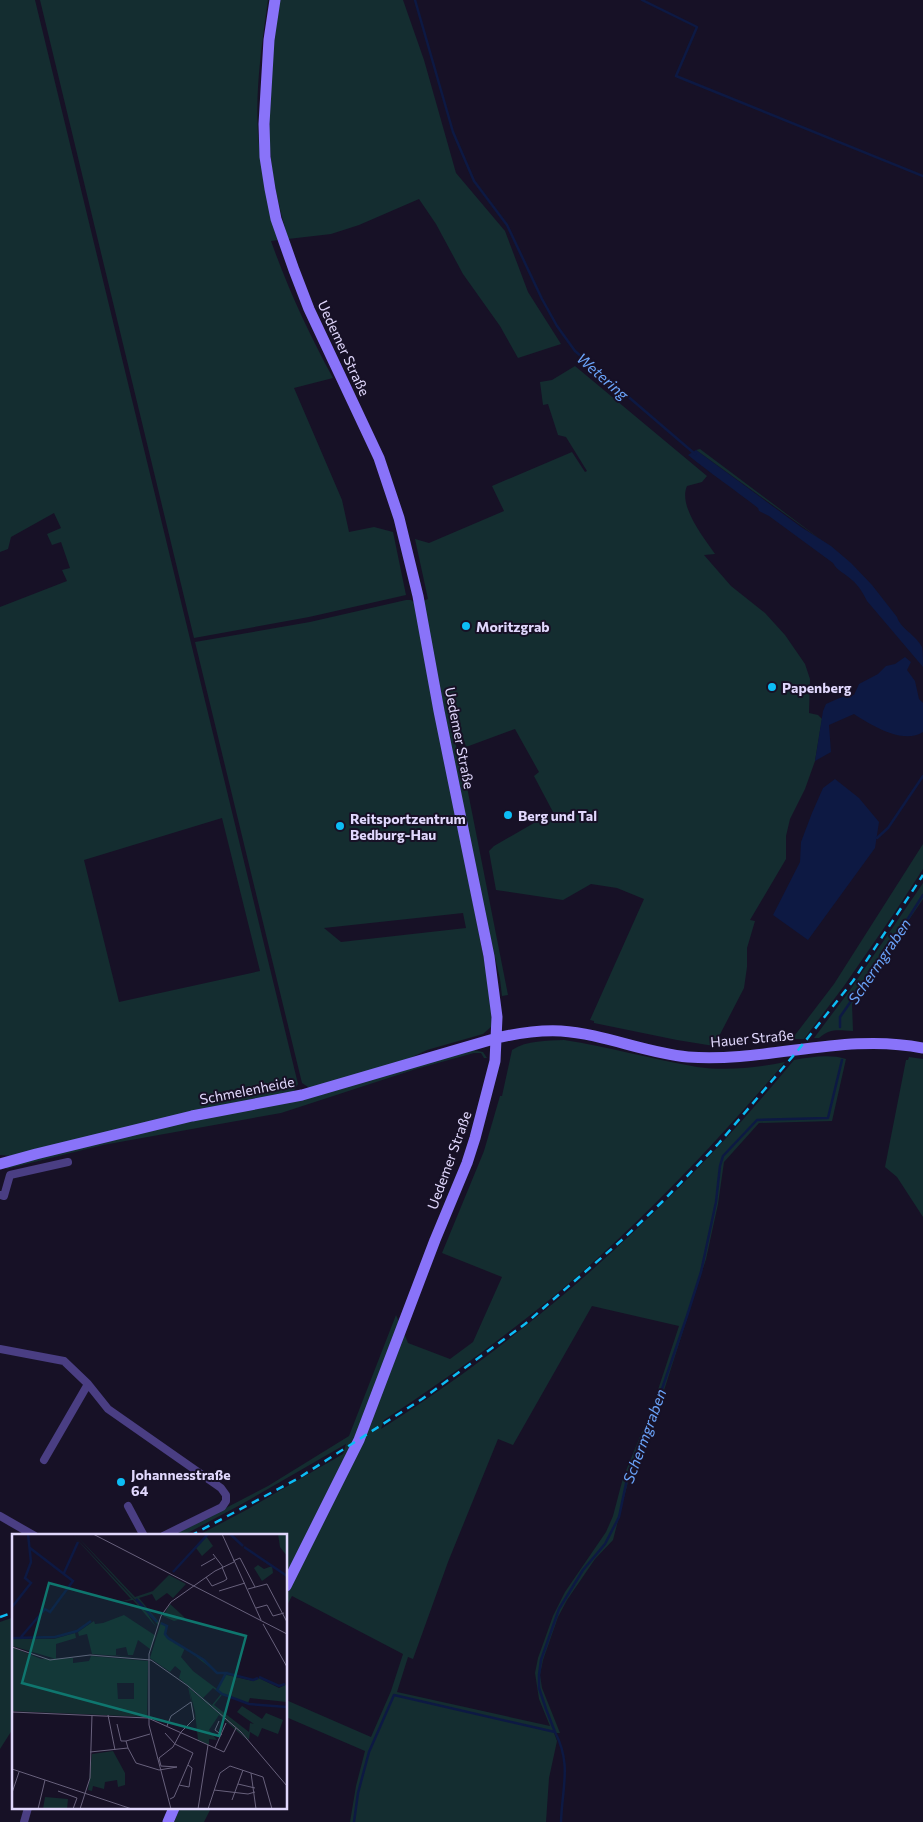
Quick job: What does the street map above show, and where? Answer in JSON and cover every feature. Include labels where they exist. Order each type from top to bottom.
[{"type":"main road","name":"Uedemer Straße","points":[[275,0],[269,40],[264,124],[265,157],[276,219],[310,309],[379,458],[399,518],[418,596],[439,711],[489,956],[497,1017],[495,1061],[476,1138],[359,1440],[288,1582]]},
{"type":"main road","name":"Hauer Straße","points":[[497,1038],[526,1033],[562,1032],[581,1034],[665,1053],[719,1058],[829,1046],[905,1044],[923,1048]]},
{"type":"main road","name":"Schmelenheide","points":[[0,1164],[192,1116],[302,1095],[497,1038]]},
{"type":"main road","points":[[168,1822],[173,1810]]},
{"type":"street","points":[[0,1196],[4,1196],[10,1175],[68,1162]]},
{"type":"street","points":[[0,1349],[64,1360],[88,1384],[108,1409],[221,1488],[226,1495],[226,1502],[222,1507],[167,1534]]},
{"type":"street","points":[[44,1460],[88,1384]]},
{"type":"street","points":[[128,1506],[143,1534]]},
{"type":"street","points":[[0,1516],[32,1534]]},
{"type":"green space","points":[[0,0],[35,0],[298,1084],[293,1092],[11,1156],[0,1155],[0,607],[67,581],[62,570],[70,568],[61,542],[52,545],[47,534],[61,528],[54,513],[11,537],[8,549],[0,552]],"holes":[[[222,818],[260,971],[119,1002],[84,860]]]},
{"type":"green space","points":[[40,0],[268,0],[259,76],[257,115],[262,164],[278,240],[271,241],[299,311],[333,378],[294,388],[342,500],[349,532],[374,527],[393,532],[406,595],[309,617],[194,638]]},
{"type":"green space","points":[[278,0],[403,0],[424,60],[456,173],[505,231],[528,292],[561,344],[518,358],[500,326],[463,274],[436,224],[419,199],[359,225],[331,234],[288,239],[274,183],[269,130],[270,74]]},
{"type":"green space","points":[[575,366],[707,476],[702,482],[687,486],[685,494],[689,512],[715,554],[704,555],[731,586],[765,613],[785,635],[805,664],[810,679],[809,713],[818,715],[822,719],[815,761],[805,789],[790,819],[786,836],[786,859],[750,920],[755,921],[747,948],[744,988],[714,1046],[594,1023],[594,1021],[590,1020],[644,899],[617,888],[591,884],[563,900],[496,890],[489,851],[494,846],[553,812],[534,776],[539,772],[515,729],[466,747],[457,717],[448,708],[451,728],[466,782],[508,995],[502,996],[500,979],[476,875],[423,601],[428,599],[415,539],[429,543],[504,511],[492,486],[572,452],[585,472],[587,471],[566,437],[558,435],[548,404],[543,405],[540,382],[552,380]]},
{"type":"green space","points":[[700,449],[824,542],[696,450]]},
{"type":"green space","points":[[406,600],[411,600],[415,603],[491,996],[492,1026],[483,1034],[427,1050],[400,1063],[311,1089],[302,1083],[195,642],[310,622]],"holes":[[[463,913],[466,928],[341,942],[324,928]]]},
{"type":"green space","points":[[923,844],[923,869],[895,912],[844,986],[804,1039],[792,1039],[834,984]]},
{"type":"green space","points":[[923,883],[923,899],[852,1004],[853,1031],[834,1030],[819,1038],[814,1038],[850,990]]},
{"type":"green space","points":[[564,1040],[680,1064],[719,1069],[763,1066],[785,1062],[723,1133],[680,1178],[587,1268],[502,1337],[384,1420],[381,1429],[495,1349],[550,1306],[602,1261],[653,1214],[701,1164],[749,1113],[794,1060],[827,1056],[846,1059],[832,1121],[759,1123],[724,1162],[718,1204],[706,1259],[659,1406],[628,1482],[613,1540],[595,1559],[567,1600],[558,1617],[543,1660],[540,1675],[542,1688],[560,1733],[554,1733],[557,1741],[549,1778],[546,1822],[350,1822],[356,1786],[365,1751],[288,1718],[288,1701],[371,1737],[391,1691],[403,1654],[292,1596],[288,1603],[288,1592],[361,1445],[404,1333],[408,1343],[450,1359],[473,1342],[502,1277],[442,1253],[484,1151],[500,1096],[502,1096],[512,1050],[524,1044]],"holes":[[[592,1306],[679,1326],[653,1405],[623,1478],[613,1516],[606,1532],[565,1592],[553,1616],[538,1658],[535,1673],[539,1699],[550,1726],[397,1692],[408,1657],[413,1659],[448,1562],[498,1439],[513,1445]]]},
{"type":"green space","points":[[473,1050],[483,1052],[487,1058],[484,1058],[481,1053],[474,1053],[416,1069],[281,1113],[103,1145],[6,1169],[8,1165]]},
{"type":"green space","points":[[909,1057],[923,1059],[923,1217],[897,1177],[885,1167],[906,1060]]},
{"type":"green space","points":[[396,1315],[400,1324],[355,1440],[288,1573],[288,1534],[201,1534],[343,1454],[346,1444],[186,1534],[176,1534],[268,1486],[349,1436]]},
{"type":"green space","points":[[12,1618],[12,1730],[0,1749],[0,1622]]},
{"type":"green space","points":[[179,1810],[210,1810],[204,1822],[174,1822]]},
{"type":"water","points":[[696,450],[801,527],[831,546],[851,563],[872,585],[901,625],[922,647],[923,667],[850,578],[833,563],[769,516],[759,511],[758,508],[688,455]]},
{"type":"water","points":[[905,657],[911,662],[907,670],[915,681],[919,699],[923,703],[923,732],[915,735],[897,735],[878,728],[854,714],[829,725],[831,752],[815,761],[823,711],[826,704],[854,695],[859,684],[878,674],[886,666],[895,664]]},
{"type":"water","points":[[835,779],[859,798],[879,822],[875,848],[808,940],[773,915],[800,862],[801,842],[823,788]]},
{"type":"waterway","name":"Wetering","points":[[415,0],[453,132],[474,181],[507,225],[557,326],[575,351],[695,454]]},
{"type":"waterway","points":[[642,0],[697,27],[676,76],[923,176]]},
{"type":"waterway","points":[[877,838],[888,828],[923,776]]},
{"type":"waterway","name":"Schermgraben","points":[[840,1027],[840,1017],[923,895]]},
{"type":"waterway","name":"Schermgraben","points":[[354,1822],[358,1793],[369,1752],[394,1695],[555,1732],[539,1688],[541,1660],[559,1609],[583,1570],[605,1544],[619,1517],[627,1479],[652,1418],[701,1272],[716,1202],[723,1156],[757,1120],[828,1118],[842,1060]]},
{"type":"waterway","points":[[555,1732],[565,1766],[561,1822]]},
{"type":"railway","points":[[194,1534],[297,1479],[422,1399],[525,1324],[623,1239],[719,1143],[799,1049],[853,981],[923,875]]},
{"type":"railway","points":[[0,1617],[12,1613]]},
{"type":"place","name":"Moritzgrab","points":[[466,626]]},
{"type":"place","name":"Papenberg","points":[[772,687]]},
{"type":"place","name":"Berg und Tal","points":[[508,815]]},
{"type":"place","name":"Reitsportzentrum Bedburg-Hau","points":[[340,826]]},
{"type":"place","name":"Johannesstraße 64","points":[[121,1482]]}]
